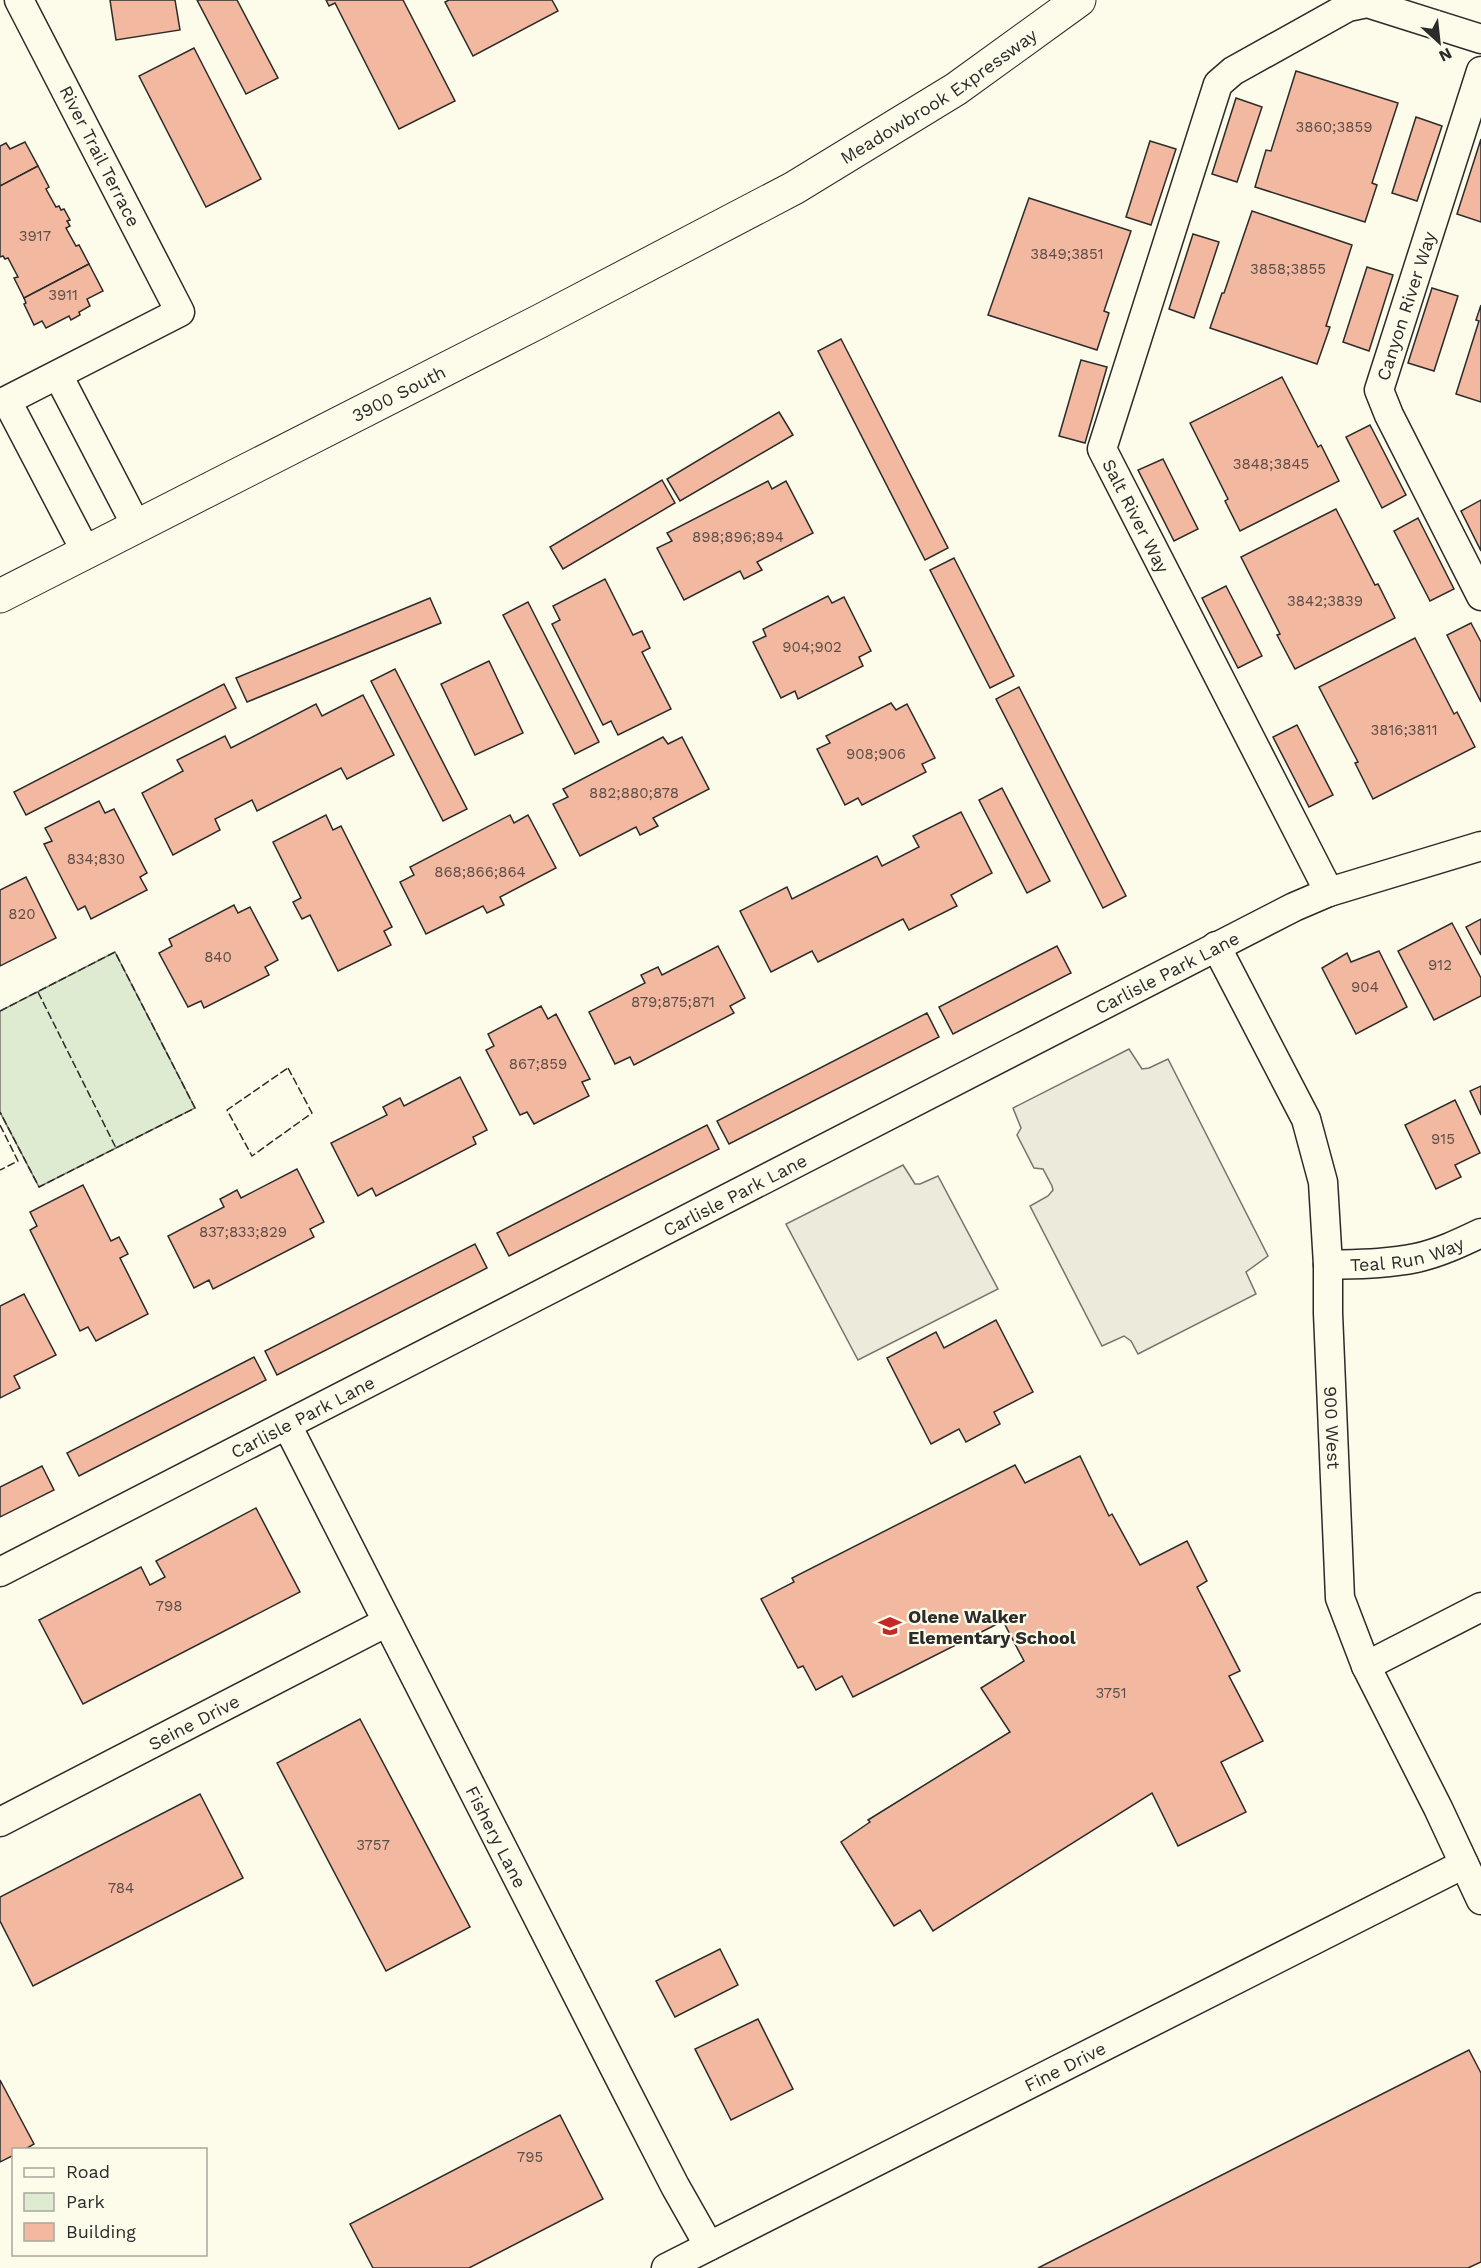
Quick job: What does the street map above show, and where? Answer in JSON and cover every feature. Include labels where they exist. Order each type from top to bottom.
[{"type":"main road","name":"Meadowbrook Expressway","points":[[794,188],[956,89],[1079,0]]},
{"type":"main road","name":"3900 South","points":[[0,596],[552,315],[794,188]]},
{"type":"street","name":"River Trail Terrace","points":[[19,0],[180,312],[58,375]]},
{"type":"street","name":"Salt River Way","points":[[1329,892],[1102,449],[1218,84],[1233,71],[1348,7],[1367,3],[1481,39]]},
{"type":"street","name":"Canyon River Way","points":[[1481,71],[1379,390],[1389,415],[1481,596]]},
{"type":"street","points":[[86,552],[4,402],[58,375],[136,527]]},
{"type":"street","name":"Carlisle Park Lane","points":[[0,1572],[1216,946],[1329,892],[1481,846]]},
{"type":"street","name":"900 West","points":[[1216,946],[1306,1119],[1323,1182],[1340,1598],[1366,1666],[1481,1900]]},
{"type":"street","name":"Teal Run Way","points":[[1328,1265],[1390,1262],[1417,1258],[1444,1250],[1481,1233]]},
{"type":"street","name":"Fishery Lane","points":[[287,1425],[675,2186],[709,2246]]},
{"type":"street","points":[[1366,1666],[1481,1606]]},
{"type":"street","name":"Seine Drive","points":[[0,1822],[387,1623]]},
{"type":"street","name":"Fine Drive","points":[[666,2268],[1464,1864]]},
{"type":"green space","points":[[115,952],[195,1108],[39,1187],[0,1112],[0,1011]]},
{"type":"shaded area","points":[[1129,1049],[1142,1069],[1168,1059],[1268,1256],[1246,1272],[1256,1294],[1138,1354],[1131,1341],[1124,1336],[1102,1346],[1030,1206],[1048,1196],[1053,1190],[1043,1169],[1034,1168],[1017,1135],[1021,1128],[1013,1108]]},
{"type":"shaded area","points":[[903,1165],[915,1184],[938,1176],[998,1289],[858,1360],[786,1224]]},
{"type":"building","points":[[110,0],[175,0],[180,30],[116,40]]},
{"type":"building","points":[[197,0],[237,0],[278,78],[246,94]]},
{"type":"building","points":[[326,0],[403,0],[455,101],[399,129],[335,3],[329,6]]},
{"type":"building","points":[[449,0],[552,0],[558,11],[473,56],[445,2]]},
{"type":"building","points":[[194,48],[261,179],[206,207],[139,76]]},
{"type":"building","points":[[1296,71],[1398,103],[1372,183],[1377,185],[1365,222],[1255,187],[1266,150],[1271,151]]},
{"type":"building","points":[[1236,98],[1262,107],[1237,182],[1212,174]]},
{"type":"building","points":[[1416,117],[1442,126],[1417,201],[1392,193]]},
{"type":"building","points":[[1481,139],[1481,222],[1457,214]]},
{"type":"building","points":[[1150,141],[1176,149],[1151,225],[1126,217]]},
{"type":"building","points":[[25,142],[38,166],[0,186],[0,146],[6,143],[10,149]]},
{"type":"building","points":[[38,166],[49,187],[46,189],[56,207],[64,209],[70,220],[67,221],[70,226],[66,228],[76,246],[79,245],[89,264],[24,298],[14,278],[18,277],[8,258],[0,257],[0,186]]},
{"type":"building","points":[[1029,198],[1131,231],[1104,311],[1109,313],[1097,350],[988,315]]},
{"type":"building","points":[[1252,211],[1352,245],[1326,326],[1330,327],[1317,364],[1210,328]]},
{"type":"building","points":[[1193,234],[1219,242],[1194,318],[1169,309]]},
{"type":"building","points":[[89,264],[103,291],[87,299],[90,306],[71,320],[69,316],[46,328],[42,321],[34,325],[24,304],[26,303],[24,298]]},
{"type":"building","points":[[1367,267],[1393,275],[1369,351],[1343,342]]},
{"type":"building","points":[[1432,288],[1458,296],[1434,371],[1408,363]]},
{"type":"building","points":[[1481,305],[1481,402],[1456,394],[1479,321],[1476,320]]},
{"type":"building","points":[[841,339],[948,548],[925,560],[818,351]]},
{"type":"building","points":[[1081,360],[1107,367],[1085,443],[1059,436]]},
{"type":"building","points":[[1282,377],[1318,447],[1321,445],[1339,481],[1240,531],[1225,501],[1228,499],[1190,423]]},
{"type":"building","points":[[779,412],[793,435],[680,501],[667,479]]},
{"type":"building","points":[[1370,425],[1406,495],[1382,508],[1346,437]]},
{"type":"building","points":[[1163,459],[1198,529],[1174,541],[1138,470]]},
{"type":"building","points":[[662,480],[675,503],[563,569],[550,547]]},
{"type":"building","points":[[768,481],[772,489],[786,481],[813,533],[757,562],[762,570],[744,579],[740,571],[684,600],[657,548],[672,541],[667,533]]},
{"type":"building","points":[[1481,500],[1481,551],[1461,511]]},
{"type":"building","points":[[1336,509],[1375,585],[1378,584],[1395,618],[1295,669],[1241,557]]},
{"type":"building","points":[[1418,518],[1454,589],[1430,601],[1394,531]]},
{"type":"building","points":[[954,558],[1014,676],[990,688],[930,570]]},
{"type":"building","points":[[605,579],[633,635],[642,631],[650,648],[642,652],[671,709],[618,735],[611,721],[603,725],[552,624],[560,620],[553,606]]},
{"type":"building","points":[[1226,586],[1262,656],[1238,668],[1202,598]]},
{"type":"building","points":[[828,596],[832,603],[844,597],[871,651],[859,657],[863,666],[798,699],[795,691],[781,698],[753,642],[766,636],[763,629]]},
{"type":"building","points":[[430,598],[441,623],[247,702],[236,678]]},
{"type":"building","points":[[528,602],[599,742],[575,754],[503,615]]},
{"type":"building","points":[[1471,623],[1481,642],[1481,702],[1447,635]]},
{"type":"building","points":[[1415,638],[1454,714],[1457,712],[1475,747],[1373,799],[1355,763],[1358,762],[1319,687]]},
{"type":"building","points":[[489,661],[523,733],[475,755],[441,684]]},
{"type":"building","points":[[395,669],[467,809],[443,821],[371,681]]},
{"type":"building","points":[[224,684],[236,708],[26,815],[14,792]]},
{"type":"building","points":[[1019,687],[1126,896],[1103,908],[996,699]]},
{"type":"building","points":[[363,695],[394,755],[347,779],[341,768],[257,811],[252,800],[215,819],[220,830],[173,855],[142,793],[183,771],[177,760],[225,736],[231,748],[316,704],[322,716]]},
{"type":"building","points":[[891,703],[896,710],[907,704],[935,758],[922,764],[926,772],[862,805],[858,798],[845,805],[817,749],[830,743],[826,736]]},
{"type":"building","points":[[1297,725],[1333,795],[1309,807],[1273,737]]},
{"type":"building","points":[[663,737],[668,744],[682,737],[709,789],[653,818],[658,826],[640,835],[636,827],[580,856],[553,804],[568,797],[563,789]]},
{"type":"building","points":[[1002,788],[1050,881],[1027,893],[979,800]]},
{"type":"building","points":[[99,801],[105,813],[114,809],[147,873],[140,877],[147,890],[91,919],[85,906],[78,910],[44,844],[52,841],[45,828]]},
{"type":"building","points":[[961,812],[992,873],[951,895],[957,906],[909,930],[903,919],[818,962],[812,951],[771,972],[740,911],[787,887],[792,899],[877,856],[882,866],[919,847],[913,836]]},
{"type":"building","points":[[326,815],[333,830],[341,826],[392,927],[384,931],[391,945],[338,971],[310,915],[302,919],[293,902],[301,898],[273,842]]},
{"type":"building","points":[[510,815],[514,823],[528,815],[556,868],[500,897],[504,905],[487,913],[483,906],[426,934],[400,882],[414,875],[410,867]]},
{"type":"building","points":[[26,877],[56,938],[0,966],[0,890]]},
{"type":"building","points":[[234,905],[238,913],[250,907],[278,960],[265,967],[269,975],[204,1008],[201,1001],[188,1007],[159,953],[172,946],[169,939]]},
{"type":"building","points":[[1481,919],[1481,955],[1466,927]]},
{"type":"building","points":[[1452,923],[1481,978],[1481,996],[1434,1020],[1398,951]]},
{"type":"building","points":[[718,946],[745,998],[730,1006],[734,1013],[634,1065],[630,1057],[615,1064],[589,1012],[645,983],[641,975],[658,967],[662,975]]},
{"type":"building","points":[[1057,946],[1071,973],[953,1034],[939,1007]]},
{"type":"building","points":[[1379,951],[1407,1007],[1356,1034],[1322,968],[1347,953],[1351,962]]},
{"type":"building","points":[[541,1006],[548,1019],[556,1014],[590,1079],[582,1082],[589,1096],[534,1124],[527,1112],[520,1115],[486,1050],[494,1046],[488,1034]]},
{"type":"building","points":[[927,1013],[939,1037],[729,1144],[717,1121]]},
{"type":"building","points":[[460,1077],[487,1130],[473,1137],[476,1144],[376,1196],[372,1188],[358,1196],[331,1143],[387,1115],[383,1107],[400,1098],[404,1106]]},
{"type":"building","points":[[1481,1086],[1481,1115],[1470,1091]]},
{"type":"building","points":[[1455,1100],[1480,1153],[1455,1165],[1461,1177],[1436,1189],[1405,1125]]},
{"type":"building","points":[[707,1125],[719,1149],[509,1256],[497,1233]]},
{"type":"building","points":[[297,1169],[324,1222],[310,1229],[314,1237],[213,1289],[209,1280],[194,1288],[168,1236],[224,1207],[220,1199],[237,1190],[241,1198]]},
{"type":"building","points":[[83,1185],[111,1241],[119,1237],[128,1254],[120,1258],[148,1314],[96,1341],[88,1327],[80,1331],[30,1230],[37,1226],[30,1212]]},
{"type":"building","points":[[475,1244],[487,1268],[277,1375],[265,1351]]},
{"type":"building","points":[[24,1294],[56,1355],[14,1376],[20,1388],[0,1398],[0,1306]]},
{"type":"building","points":[[996,1320],[1033,1392],[994,1412],[1000,1424],[966,1442],[959,1429],[931,1444],[887,1358],[936,1332],[944,1348]]},
{"type":"building","points":[[254,1357],[266,1380],[79,1476],[67,1453]]},
{"type":"building","points":[[1080,1456],[1109,1516],[1112,1514],[1140,1565],[1187,1541],[1207,1581],[1197,1587],[1240,1671],[1229,1676],[1263,1741],[1221,1762],[1246,1812],[1178,1846],[1152,1793],[933,1931],[920,1910],[894,1926],[841,1842],[870,1822],[868,1820],[1010,1732],[981,1688],[1024,1661],[1003,1621],[853,1697],[842,1676],[816,1690],[803,1666],[798,1668],[761,1599],[794,1582],[792,1578],[1015,1465],[1025,1483]]},
{"type":"building","points":[[42,1466],[54,1490],[0,1517],[0,1487]]},
{"type":"building","points":[[256,1508],[300,1592],[83,1704],[39,1620],[141,1567],[150,1585],[165,1577],[156,1561]]},
{"type":"building","points":[[360,1719],[470,1927],[386,1971],[277,1763]]},
{"type":"building","points":[[200,1794],[243,1878],[33,1986],[0,1921],[0,1897]]},
{"type":"building","points":[[720,1949],[738,1985],[675,2017],[656,1981]]},
{"type":"building","points":[[758,2019],[793,2089],[731,2120],[695,2049]]},
{"type":"building","points":[[1469,2050],[1481,2073],[1481,2262],[1468,2268],[1038,2268]]},
{"type":"building","points":[[0,2080],[34,2144],[27,2148],[12,2148],[12,2156],[0,2162]]},
{"type":"building","points":[[560,2115],[603,2199],[469,2268],[373,2268],[350,2224]]},
{"type":"fence","points":[[0,1011],[115,952],[195,1108],[39,1187],[0,1112]]},
{"type":"fence","points":[[38,992],[116,1148]]},
{"type":"fence","points":[[288,1068],[312,1113],[252,1156],[227,1110],[288,1068]]},
{"type":"fence","points":[[0,1125],[18,1161],[0,1170]]},
{"type":"place","name":"Olene Walker Elementary School","points":[[890,1626]]}]
